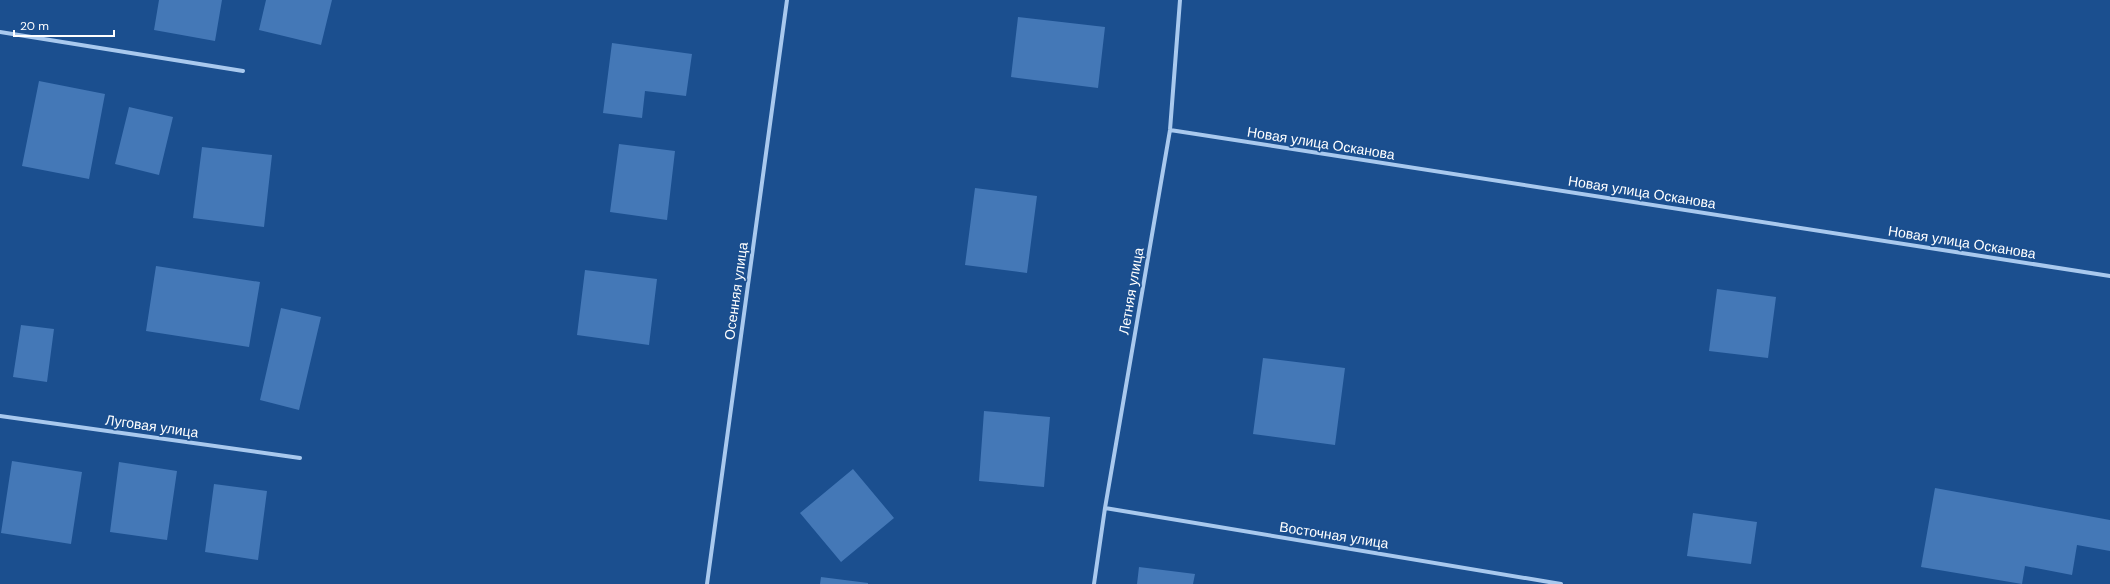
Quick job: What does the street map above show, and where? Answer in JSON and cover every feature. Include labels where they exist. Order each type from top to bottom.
[{"type":"street","name":"Осенняя улица","points":[[707,584],[787,0]]},
{"type":"street","name":"Летняя улица","points":[[1094,584],[1105,508],[1170,130],[1180,0]]},
{"type":"street","points":[[0,32],[243,71]]},
{"type":"street","name":"Новая улица Осканова","points":[[1170,130],[2110,276]]},
{"type":"street","name":"Луговая улица","points":[[0,416],[300,458]]},
{"type":"street","name":"Восточная улица","points":[[1105,508],[1561,584]]},
{"type":"building","points":[[159,0],[222,0],[215,41],[154,30]]},
{"type":"building","points":[[266,0],[332,0],[321,45],[259,30]]},
{"type":"building","points":[[1018,17],[1105,27],[1098,88],[1011,77]]},
{"type":"building","points":[[612,43],[692,54],[686,96],[645,91],[642,118],[603,113]]},
{"type":"building","points":[[39,81],[105,94],[89,179],[22,166]]},
{"type":"building","points":[[129,107],[173,117],[159,175],[115,164]]},
{"type":"building","points":[[619,144],[675,151],[667,220],[610,212]]},
{"type":"building","points":[[202,147],[272,155],[264,227],[193,218]]},
{"type":"building","points":[[975,188],[1037,196],[1027,273],[965,265]]},
{"type":"building","points":[[156,266],[260,282],[249,347],[146,331]]},
{"type":"building","points":[[585,270],[657,279],[649,345],[577,335]]},
{"type":"building","points":[[1717,289],[1776,297],[1768,358],[1709,351]]},
{"type":"building","points":[[281,308],[321,317],[299,410],[260,400]]},
{"type":"building","points":[[21,325],[54,329],[47,382],[13,377]]},
{"type":"building","points":[[1263,358],[1345,368],[1335,445],[1253,434]]},
{"type":"building","points":[[984,411],[1050,417],[1044,487],[979,481]]},
{"type":"building","points":[[12,461],[82,472],[71,544],[1,533]]},
{"type":"building","points":[[119,462],[177,471],[167,540],[110,532]]},
{"type":"building","points":[[853,469],[894,518],[841,562],[800,513]]},
{"type":"building","points":[[214,484],[267,491],[258,560],[205,552]]},
{"type":"building","points":[[1935,488],[2110,520],[2110,551],[2077,545],[2072,575],[2025,566],[2022,584],[1921,567]]},
{"type":"building","points":[[1693,513],[1757,522],[1751,564],[1687,556]]},
{"type":"building","points":[[1139,567],[1195,574],[1193,584],[1137,584]]},
{"type":"building","points":[[821,577],[868,583],[868,584],[820,584]]}]
